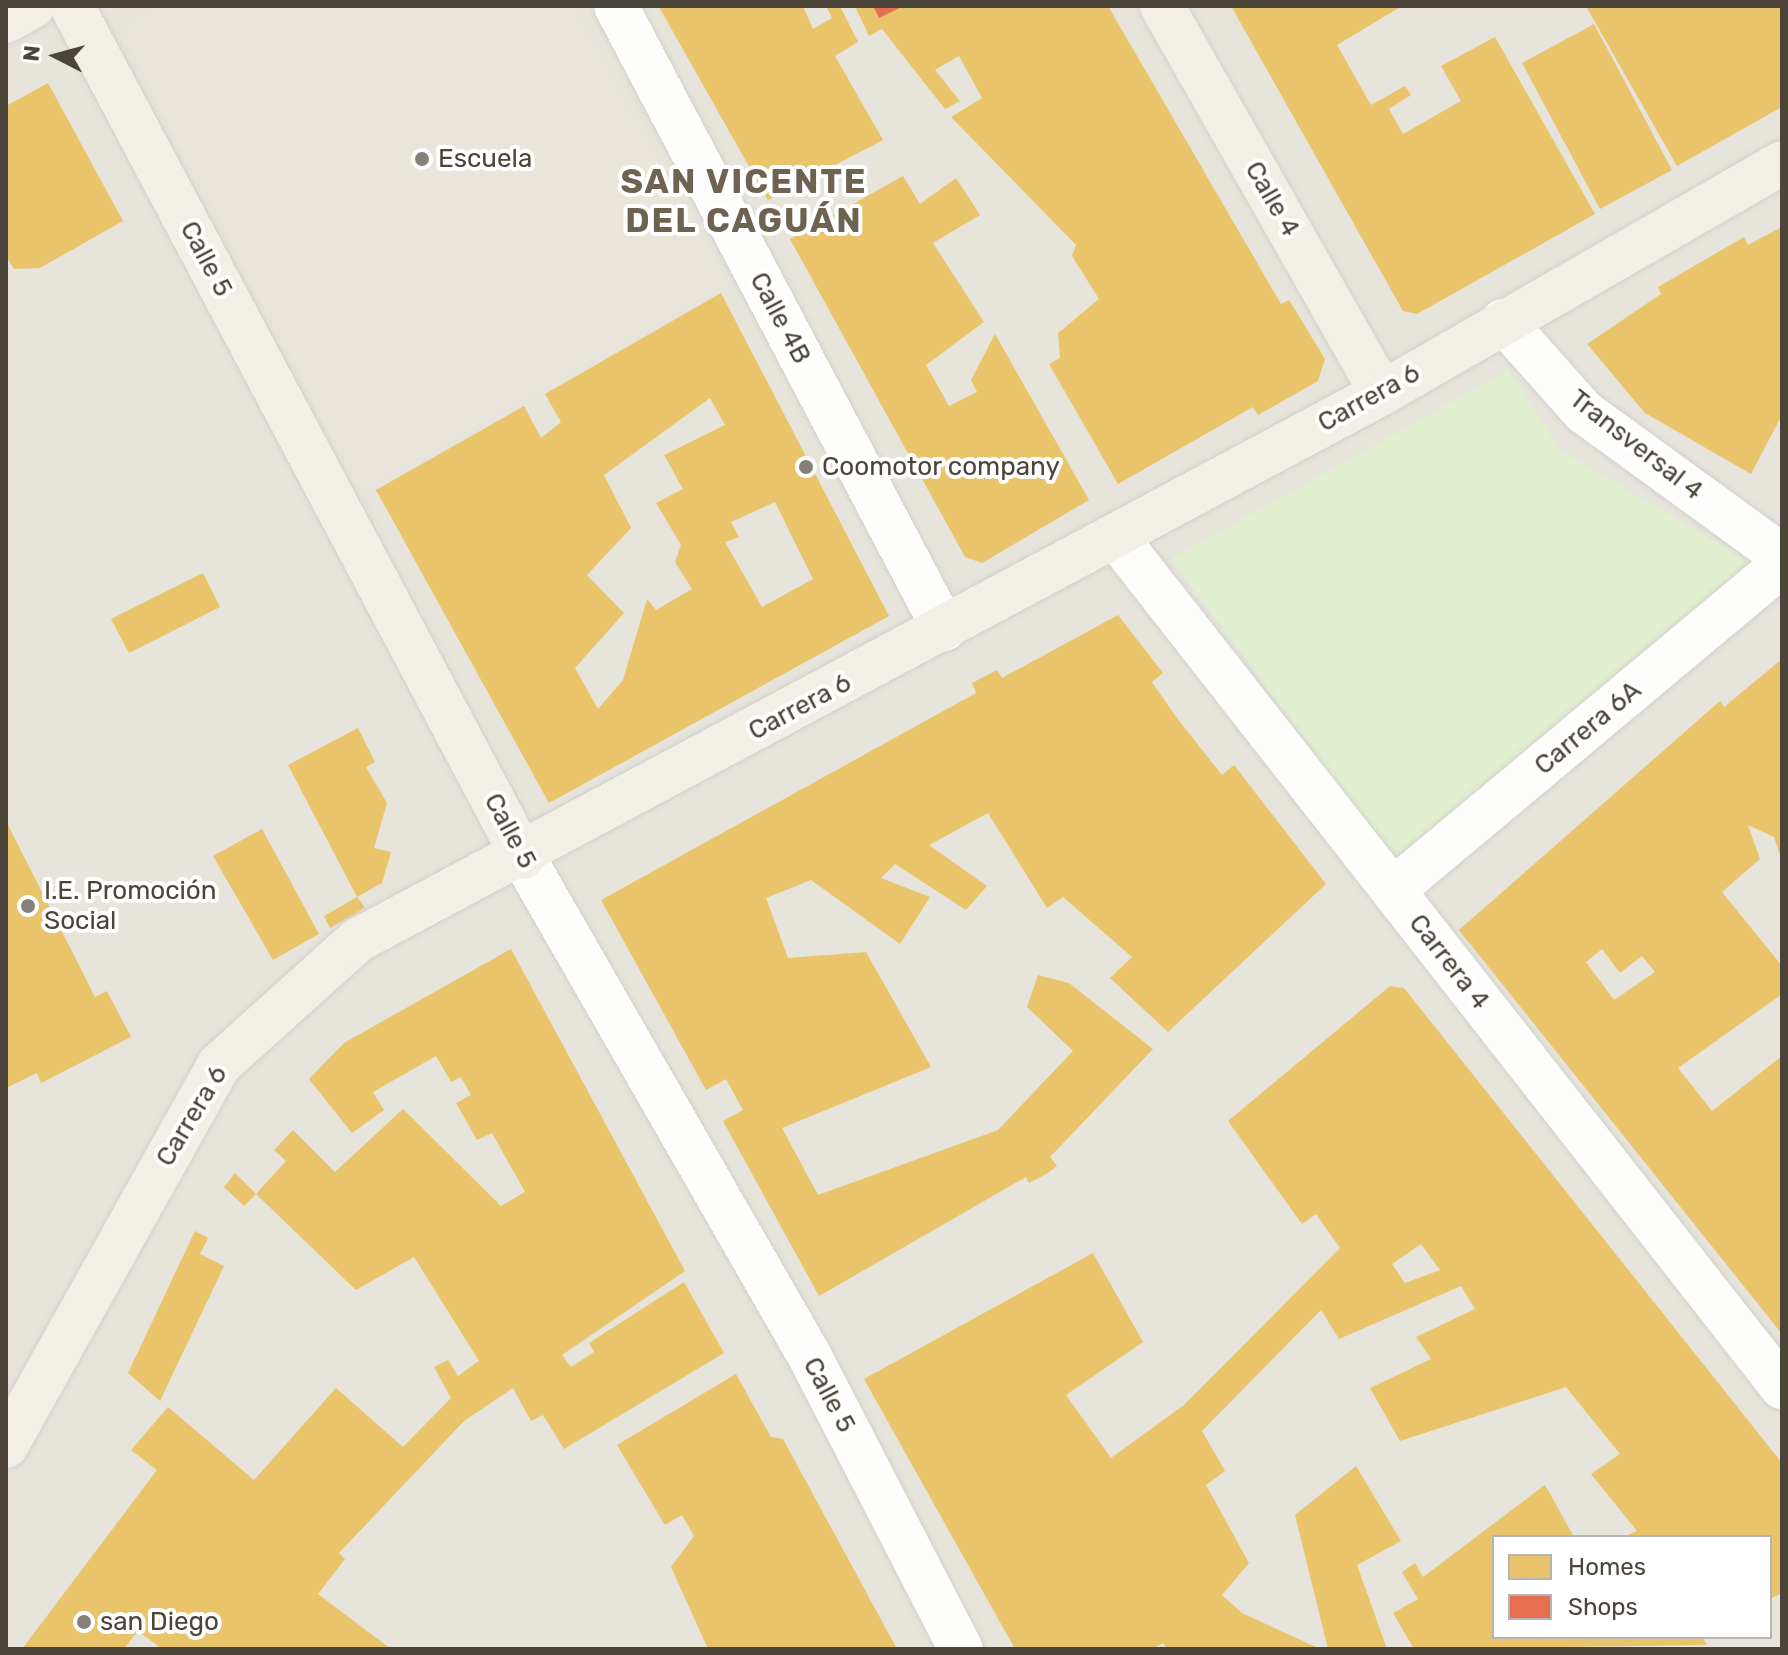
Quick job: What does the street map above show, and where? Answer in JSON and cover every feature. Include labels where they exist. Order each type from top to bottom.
[{"type":"main road","points":[[6,21],[33,6]]},
{"type":"main road","name":"Calle 5","points":[[72,6],[523,857]]},
{"type":"main road","name":"Calle 4","points":[[1162,6],[1382,393]]},
{"type":"main road","name":"Carrera 6","points":[[6,1446],[219,1065],[358,940],[523,857],[1382,393],[1782,163]]},
{"type":"street","name":"Calle 4B","points":[[616,6],[944,629]]},
{"type":"street","name":"Transversal 4","points":[[1503,321],[1584,412],[1782,556]]},
{"type":"street","name":"Carrera 4","points":[[1116,537],[1782,1387]]},
{"type":"street","name":"Carrera 6A","points":[[1393,890],[1782,565]]},
{"type":"street","name":"Calle 5","points":[[523,857],[809,1355],[961,1649]]},
{"type":"shaded area","points":[[6,6],[1782,6],[1782,1649],[6,1649]]},
{"type":"shaded area","name":"Escuela","points":[[163,6],[570,6],[727,283],[359,491],[121,30]]},
{"type":"green space","points":[[1509,370],[1560,450],[1750,562],[1399,867],[1171,559]]},
{"type":"building: Homes","points":[[648,6],[803,6],[813,29],[832,18],[826,6],[840,6],[858,42],[835,56],[883,140],[768,200],[659,7]]},
{"type":"building: Homes","points":[[855,6],[873,6],[879,18],[904,6],[1108,6],[1281,304],[1289,300],[1325,359],[1318,381],[1258,415],[1253,407],[1118,484],[1049,364],[1060,358],[1058,333],[1099,299],[1072,256],[1076,245],[951,117],[982,98],[959,56],[935,70],[960,101],[945,109],[882,29],[869,36]]},
{"type":"building: Homes","points":[[1231,6],[1402,6],[1337,45],[1371,105],[1405,86],[1411,95],[1389,109],[1403,134],[1461,101],[1441,66],[1495,37],[1595,214],[1417,314],[1403,311]]},
{"type":"building: Homes","points":[[1782,6],[1782,107],[1677,166],[1587,8]]},
{"type":"building: Homes","points":[[1594,24],[1672,170],[1600,209],[1522,63]]},
{"type":"building: Homes","points":[[48,83],[123,221],[40,268],[14,269],[6,256],[6,106]]},
{"type":"building: Homes","points":[[903,176],[920,204],[956,178],[980,215],[933,243],[984,322],[926,365],[949,406],[977,392],[971,380],[995,334],[1089,500],[982,563],[965,557],[790,239]]},
{"type":"building: Homes","points":[[1782,227],[1782,415],[1751,474],[1645,413],[1587,344],[1661,294],[1658,287],[1744,237],[1748,245]]},
{"type":"building: Homes","points":[[721,293],[889,616],[549,803],[376,490],[524,406],[541,438],[561,422],[545,394]],"holes":[[[710,398],[725,425],[664,455],[683,489],[656,503],[681,545],[675,562],[692,589],[656,610],[647,599],[623,680],[598,709],[575,668],[624,613],[587,575],[631,528],[604,475]],[[775,502],[813,579],[762,607],[725,542],[739,537],[731,522]]]},
{"type":"building: Homes","points":[[203,573],[220,607],[129,653],[111,619]]},
{"type":"building: Homes","points":[[1118,615],[1163,673],[1152,682],[1176,717],[1222,775],[1234,765],[1326,884],[1168,1032],[1110,978],[1132,957],[1063,897],[1047,908],[988,813],[929,845],[987,886],[966,910],[895,864],[881,878],[930,897],[900,944],[811,880],[766,898],[788,958],[866,952],[931,1067],[782,1128],[818,1195],[998,1130],[1073,1051],[1027,1007],[1038,975],[1069,983],[1153,1049],[1050,1157],[1057,1166],[1048,1173],[1029,1183],[1026,1177],[819,1296],[723,1121],[743,1110],[726,1079],[706,1090],[601,900],[976,693],[972,683],[997,670],[1002,678]]},
{"type":"building: Homes","points":[[1782,659],[1782,861],[1774,837],[1748,825],[1760,859],[1722,892],[1782,966],[1782,994],[1678,1068],[1712,1111],[1782,1056],[1782,1334],[1459,930],[1720,701],[1724,707]],"holes":[[[1602,949],[1620,973],[1642,956],[1655,972],[1614,1000],[1586,962]]]},
{"type":"building: Homes","points":[[358,728],[375,762],[366,767],[387,803],[374,848],[391,852],[382,883],[357,897],[288,765]]},
{"type":"building: Homes","name":"I.E. Promoción Social","points":[[6,821],[95,997],[107,991],[131,1037],[41,1083],[37,1073],[6,1088]]},
{"type":"building: Homes","points":[[262,829],[319,934],[273,960],[213,856]]},
{"type":"building: Homes","points":[[357,897],[365,908],[330,928],[324,916]]},
{"type":"building: Homes","points":[[511,949],[685,1271],[562,1355],[571,1367],[594,1352],[589,1343],[684,1282],[724,1353],[564,1449],[543,1415],[531,1421],[513,1388],[464,1421],[339,1553],[345,1559],[318,1594],[391,1649],[162,1649],[138,1631],[124,1649],[22,1649],[157,1470],[131,1450],[168,1407],[254,1480],[336,1388],[403,1447],[451,1398],[434,1367],[448,1360],[458,1376],[479,1361],[414,1257],[356,1290],[256,1194],[286,1161],[274,1150],[293,1130],[335,1172],[403,1109],[501,1206],[525,1192],[492,1133],[477,1140],[456,1103],[471,1095],[461,1077],[451,1082],[436,1056],[373,1092],[384,1110],[352,1133],[309,1079],[344,1043]]},
{"type":"building: Homes","points":[[1390,986],[1404,988],[1782,1463],[1782,1593],[1772,1598],[1772,1535],[1628,1535],[1637,1531],[1591,1474],[1620,1454],[1566,1387],[1400,1441],[1370,1388],[1431,1359],[1416,1337],[1475,1309],[1461,1286],[1339,1339],[1321,1310],[1202,1431],[1225,1471],[1206,1485],[1249,1563],[1222,1595],[1242,1613],[1320,1649],[1167,1649],[1163,1643],[1153,1649],[1015,1649],[864,1379],[1093,1253],[1143,1342],[1066,1395],[1111,1458],[1184,1405],[1340,1248],[1316,1214],[1302,1224],[1228,1121]],"holes":[[[1421,1244],[1440,1270],[1405,1283],[1392,1264]]]},
{"type":"building: Homes","points":[[235,1173],[256,1194],[244,1206],[224,1187]]},
{"type":"building: Homes","points":[[195,1231],[208,1238],[200,1254],[224,1266],[160,1401],[128,1373]]},
{"type":"building: Homes","points":[[736,1374],[771,1437],[783,1439],[897,1649],[708,1649],[671,1567],[694,1536],[682,1515],[665,1525],[617,1445]]},
{"type":"building: Homes","points":[[1356,1466],[1401,1541],[1357,1565],[1387,1649],[1328,1649],[1295,1515]]},
{"type":"building: Homes","points":[[1545,1485],[1573,1535],[1492,1535],[1492,1639],[1703,1639],[1707,1645],[1414,1649],[1393,1613],[1418,1599],[1402,1572],[1415,1563],[1423,1577]]},
{"type":"building: Shops","points":[[873,6],[904,6],[879,18]]},
{"type":"place","name":"Escuela","points":[[422,159]]},
{"type":"place","name":"Coomotor company","points":[[806,467]]},
{"type":"place","name":"I.E. Promoción Social","points":[[28,906]]},
{"type":"place","name":"san Diego","points":[[84,1622]]},
{"type":"district","name":"SAN VICENTE DEL CAGUÁN","points":[[744,200]]}]
